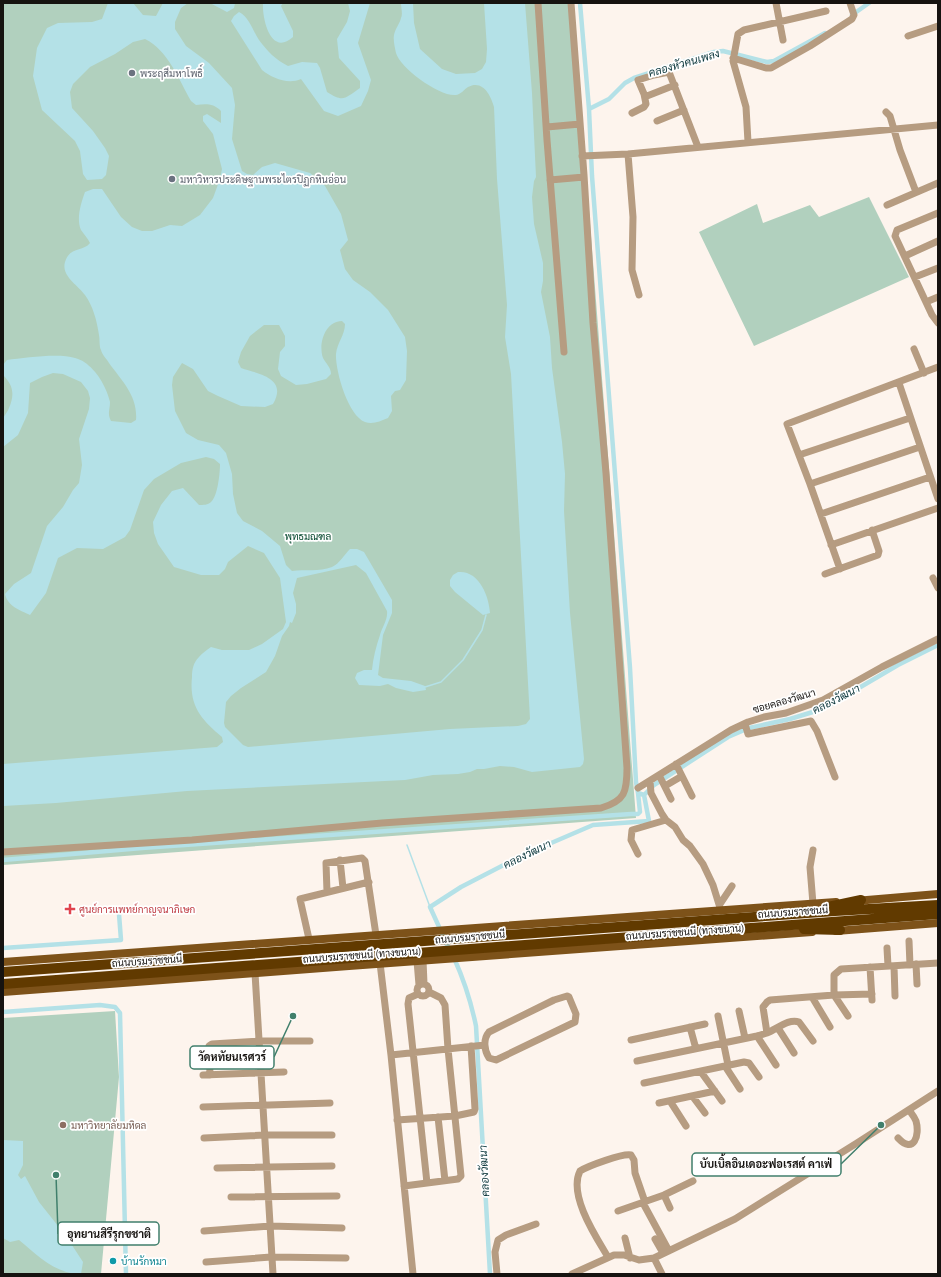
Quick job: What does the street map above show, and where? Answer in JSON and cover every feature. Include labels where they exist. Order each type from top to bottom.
[{"type":"highway","points":[[755,922],[862,900]]},
{"type":"highway","name":"ถนนบรมราชชนนี","points":[[3,984],[460,954],[755,922],[938,905]]},
{"type":"highway","name":"ถนนบรมราชชนนี","points":[[3,972],[398,943],[755,922],[938,914]]},
{"type":"highway","points":[[755,922],[840,930]]},
{"type":"main road","name":"ถนนบรมราชชนนี (ทางขนาน)","points":[[3,962],[437,931],[721,908],[812,904],[938,894]]},
{"type":"main road","name":"ถนนบรมราชชนนี (ทางขนาน)","points":[[460,954],[938,923]]},
{"type":"main road","name":"ถนนบรมราชชนนี (ทางขนาน)","points":[[3,992],[420,961],[447,955]]},
{"type":"street","points":[[538,3],[564,352]]},
{"type":"street","points":[[3,852],[192,840],[382,823],[601,808],[611,805],[620,799],[626,787],[628,768],[593,323],[571,3]]},
{"type":"street","points":[[776,3],[783,40]]},
{"type":"street","points":[[734,55],[766,68],[771,68],[810,46],[852,19],[854,15],[853,4]]},
{"type":"street","points":[[748,142],[746,107],[733,66],[738,34],[740,32],[826,11]]},
{"type":"street","points":[[908,36],[938,26]]},
{"type":"street","points":[[632,113],[646,104],[644,94],[638,80],[666,72],[670,74],[698,147]]},
{"type":"street","points":[[647,96],[675,85]]},
{"type":"street","points":[[657,121],[684,110]]},
{"type":"street","points":[[886,112],[890,116],[910,180],[916,192]]},
{"type":"street","points":[[546,126],[580,124]]},
{"type":"street","points":[[582,156],[628,154],[938,125]]},
{"type":"street","points":[[628,154],[633,217],[632,270],[639,295]]},
{"type":"street","points":[[550,180],[584,177]]},
{"type":"street","points":[[887,205],[938,183]]},
{"type":"street","points":[[938,213],[897,230],[896,233],[896,238],[932,315],[938,322]]},
{"type":"street","points":[[905,256],[938,241]]},
{"type":"street","points":[[915,277],[938,268]]},
{"type":"street","points":[[926,302],[938,297]]},
{"type":"street","points":[[914,349],[924,373]]},
{"type":"street","points":[[840,569],[787,424],[938,367]]},
{"type":"street","points":[[899,383],[938,499]]},
{"type":"street","points":[[799,455],[910,418]]},
{"type":"street","points":[[810,484],[920,447]]},
{"type":"street","points":[[821,514],[930,477]]},
{"type":"street","points":[[831,545],[938,508]]},
{"type":"street","points":[[825,574],[878,555],[879,551],[872,530]]},
{"type":"street","points":[[933,578],[938,588]]},
{"type":"street","name":"ซอยคลองวัฒนา","points":[[638,788],[650,782],[662,781],[679,770],[712,740],[746,728],[764,717],[786,713],[823,700],[938,638]]},
{"type":"street","points":[[746,728],[748,734],[811,721],[817,731],[835,777]]},
{"type":"street","points":[[671,799],[662,781],[679,770],[692,796]]},
{"type":"street","points":[[650,782],[651,793],[662,814],[666,820],[675,827],[683,840],[690,846],[703,864],[721,908]]},
{"type":"street","points":[[638,854],[631,840],[632,830],[666,820]]},
{"type":"street","points":[[812,904],[810,867],[813,850]]},
{"type":"street","points":[[327,892],[326,863],[340,860],[364,859],[366,861],[376,935]]},
{"type":"street","points":[[340,860],[343,888]]},
{"type":"street","points":[[309,940],[300,900],[369,882]]},
{"type":"street","points":[[721,908],[732,886]]},
{"type":"street","points":[[909,941],[917,984]]},
{"type":"street","points":[[887,948],[895,996]]},
{"type":"street","points":[[420,961],[422,985]]},
{"type":"street","points":[[380,963],[391,1055],[413,1274]]},
{"type":"street","points":[[848,1016],[834,996],[833,979],[837,972],[841,969],[938,963]]},
{"type":"street","points":[[767,1033],[763,1007],[767,1002],[812,997],[872,997],[870,967]]},
{"type":"street","points":[[255,973],[264,1104],[272,1274]]},
{"type":"street","points":[[404,1186],[458,1179],[461,1176],[445,1005],[441,998],[429,992],[429,988],[422,985]]},
{"type":"street","points":[[418,994],[417,988],[422,985]]},
{"type":"street","points":[[427,1183],[408,1000],[409,998],[418,994],[423,996],[427,995],[429,992]]},
{"type":"street","points":[[391,1055],[478,1046],[487,1054],[489,1058],[496,1060],[571,1025],[575,1022],[576,1014],[569,997],[562,997],[489,1032],[478,1046],[475,1110],[473,1112],[455,1116],[397,1120]]},
{"type":"street","points":[[812,997],[830,1027]]},
{"type":"street","points":[[739,1011],[745,1038]]},
{"type":"street","points":[[718,1016],[727,1066],[740,1089]]},
{"type":"street","points":[[637,1061],[757,1036],[767,1033],[787,1023],[797,1021],[813,1041]]},
{"type":"street","points":[[631,1040],[705,1024]]},
{"type":"street","points":[[690,1028],[696,1049]]},
{"type":"street","points":[[778,1028],[794,1053]]},
{"type":"street","points":[[757,1036],[776,1065]]},
{"type":"street","points":[[284,1072],[206,1075],[209,1046],[260,1041],[310,1041]]},
{"type":"street","points":[[644,1083],[747,1062],[759,1076]]},
{"type":"street","points":[[701,1072],[722,1100]]},
{"type":"street","points":[[659,1103],[693,1097],[715,1091]]},
{"type":"street","points":[[572,1274],[608,1257],[619,1255],[642,1260],[654,1258],[735,1219],[938,1092]]},
{"type":"street","points":[[693,1097],[705,1113]]},
{"type":"street","points":[[670,1101],[686,1126]]},
{"type":"street","points":[[203,1107],[330,1103]]},
{"type":"street","points":[[898,1138],[905,1145],[913,1143],[916,1139],[917,1132],[915,1118],[909,1110]]},
{"type":"street","points":[[438,1117],[445,1181]]},
{"type":"street","points":[[204,1138],[265,1135],[332,1135]]},
{"type":"street","points":[[608,1257],[589,1224],[580,1204],[578,1182],[580,1171],[626,1155],[631,1155],[634,1160],[635,1173],[644,1202],[666,1252]]},
{"type":"street","points":[[217,1168],[332,1166]]},
{"type":"street","points":[[618,1211],[664,1195],[693,1181]]},
{"type":"street","points":[[664,1195],[670,1208]]},
{"type":"street","points":[[231,1197],[337,1196]]},
{"type":"street","points":[[497,1274],[495,1252],[498,1240],[506,1235],[536,1224]]},
{"type":"street","points":[[204,1231],[270,1226],[342,1228]]},
{"type":"street","points":[[625,1238],[630,1258]]},
{"type":"street","points":[[655,1239],[666,1252]]},
{"type":"street","points":[[206,1262],[271,1257],[346,1258]]},
{"type":"street","points":[[654,1258],[662,1274]]},
{"type":"green space","name":"พุทธมณฑล","points":[[3,3],[573,3],[636,818],[3,865]]},
{"type":"green space","points":[[869,197],[909,277],[754,346],[699,232],[757,204],[763,223],[810,205],[819,217]]},
{"type":"green space","name":"มหาวิทยาลัยมหิดล","points":[[115,1011],[119,1077],[101,1274],[3,1274],[3,1018]]},
{"type":"water","points":[[108,3],[133,3],[143,15],[156,16],[163,3],[188,3],[181,8],[175,22],[175,29],[186,46],[209,63],[232,88],[235,105],[232,139],[242,171],[253,175],[262,167],[275,163],[310,173],[325,186],[341,214],[348,240],[340,250],[345,269],[353,280],[370,292],[388,310],[405,337],[407,351],[406,380],[400,390],[395,391],[391,396],[392,411],[388,418],[374,423],[365,422],[353,411],[340,381],[336,354],[345,328],[345,324],[342,321],[331,325],[324,334],[322,340],[321,346],[323,358],[329,367],[331,374],[326,379],[307,384],[296,385],[281,376],[278,369],[280,352],[285,346],[285,336],[279,325],[264,325],[250,336],[241,352],[238,362],[241,368],[269,378],[277,388],[277,395],[273,404],[265,407],[241,406],[208,391],[193,369],[182,363],[173,377],[172,385],[175,411],[186,433],[198,440],[219,445],[226,453],[232,474],[233,494],[237,513],[243,521],[262,531],[280,546],[286,565],[292,571],[327,569],[337,564],[350,549],[357,549],[364,552],[392,600],[392,613],[383,635],[378,675],[383,678],[411,681],[425,686],[426,690],[413,692],[396,688],[388,684],[380,686],[359,685],[355,678],[357,673],[364,670],[372,670],[376,648],[387,614],[387,611],[366,573],[356,565],[297,578],[293,593],[296,604],[296,613],[292,623],[290,622],[282,636],[275,656],[266,672],[241,688],[226,702],[225,727],[243,745],[248,747],[450,729],[518,726],[526,724],[530,719],[511,374],[505,337],[507,305],[497,179],[494,107],[486,90],[478,85],[468,87],[460,94],[456,95],[431,87],[405,66],[399,59],[396,53],[394,39],[402,16],[401,3],[413,3],[414,23],[420,49],[442,69],[456,74],[475,73],[482,69],[486,62],[487,49],[484,3],[525,3],[532,93],[536,177],[532,197],[534,224],[543,263],[543,281],[541,292],[550,337],[552,368],[565,474],[564,511],[570,613],[584,759],[583,764],[580,767],[532,772],[514,767],[500,766],[477,769],[458,774],[433,775],[405,780],[187,791],[56,803],[3,806],[3,764],[217,747],[223,742],[222,737],[202,718],[192,696],[192,672],[195,662],[211,647],[222,650],[249,650],[262,644],[283,629],[286,622],[280,578],[264,553],[248,546],[228,562],[225,569],[219,575],[201,575],[174,567],[158,544],[154,533],[153,522],[161,505],[172,491],[183,488],[199,505],[208,504],[213,499],[218,484],[220,464],[214,459],[206,457],[181,463],[154,479],[144,490],[130,530],[125,537],[103,549],[77,548],[58,558],[46,593],[30,615],[18,610],[12,605],[5,594],[14,584],[31,573],[47,526],[63,507],[79,483],[82,465],[79,439],[89,409],[90,398],[88,391],[81,382],[63,374],[53,373],[30,383],[28,413],[18,435],[3,447],[3,419],[11,403],[12,390],[9,382],[3,375],[3,365],[7,360],[41,356],[60,356],[80,360],[97,374],[103,383],[110,402],[109,414],[111,421],[131,423],[136,420],[136,411],[132,396],[103,355],[100,347],[97,324],[90,304],[82,291],[65,272],[64,267],[67,257],[73,251],[84,248],[90,243],[81,230],[79,221],[85,192],[93,189],[102,189],[121,217],[132,227],[142,231],[152,231],[170,225],[182,226],[200,215],[213,198],[222,169],[213,134],[203,121],[203,116],[207,114],[221,123],[221,111],[212,105],[196,105],[191,101],[172,66],[160,50],[145,39],[133,42],[115,54],[90,67],[73,84],[70,92],[72,108],[93,131],[109,156],[106,175],[102,179],[87,180],[83,174],[80,151],[75,141],[42,110],[33,76],[37,48],[47,28],[58,23],[92,22],[102,19]]},
{"type":"water","points":[[210,3],[235,3],[234,8],[227,12]]},
{"type":"water","points":[[263,3],[283,3],[281,6],[293,31],[293,37],[285,42],[279,42],[269,34],[264,18]]},
{"type":"water","points":[[348,3],[370,3],[358,43],[371,80],[361,106],[338,116],[324,111],[301,79],[296,81],[280,80],[270,76],[262,70],[231,21],[239,12],[246,17],[265,48],[288,66],[302,62],[317,63],[320,68],[327,92],[337,97],[344,98],[360,88],[360,81],[339,58],[337,39],[347,22],[350,11]]},
{"type":"water","points":[[458,572],[465,572],[472,575],[482,585],[488,599],[490,613],[483,615],[455,592],[450,586],[450,580],[453,575]]},
{"type":"water","points":[[3,1140],[23,1141],[23,1165],[18,1175],[21,1179],[25,1176],[39,1202],[66,1236],[83,1262],[81,1274],[63,1271],[47,1263],[19,1240],[10,1242],[3,1238]]},
{"type":"waterway","points":[[580,3],[630,668],[636,782],[638,793],[644,795]]},
{"type":"waterway","name":"คลองหัวคนเพลง","points":[[852,15],[869,3]]},
{"type":"waterway","name":"คลองหัวคนเพลง","points":[[589,109],[609,99],[625,83],[634,78],[714,52],[723,51],[767,62],[774,61],[825,33]]},
{"type":"waterway","points":[[425,687],[441,682],[463,660],[482,630],[486,615]]},
{"type":"waterway","name":"คลองวัฒนา","points":[[450,951],[430,907],[461,887],[521,856],[593,825],[649,821],[644,795],[654,785],[728,737],[749,728],[790,719],[816,711],[835,702],[898,665],[938,645]]},
{"type":"waterway","points":[[3,860],[142,848],[638,814],[640,812],[638,793]]},
{"type":"waterway","points":[[407,845],[430,907]]},
{"type":"waterway","points":[[3,948],[121,940],[119,914]]},
{"type":"waterway","name":"คลองวัฒนา","points":[[454,958],[467,991],[476,1026],[490,1274]]},
{"type":"waterway","points":[[3,1012],[100,1005],[115,1007],[120,1013],[126,1274]]},
{"type":"place","name":"พระฤสีมหาโพธิ์","points":[[132,73]]},
{"type":"place","name":"มหาวิหารประดิษฐานพระไตรปิฏกหินอ่อน","points":[[172,179]]},
{"type":"place","name":"ศูนย์การแพทย์กาญจนาภิเษก","points":[[70,909]]},
{"type":"place","name":"วัดหทัยนเรศวร์","points":[[293,1016]]},
{"type":"place","name":"มหาวิทยาลัยมหิดล","points":[[63,1125]]},
{"type":"place","name":"บับเบิ้ลอินเดอะฟอเรสต์ คาเฟ่","points":[[881,1125]]},
{"type":"place","name":"อุทยานสิรีรุกขชาติ","points":[[56,1175]]},
{"type":"place","name":"บ้านรักหมา","points":[[113,1261]]}]
